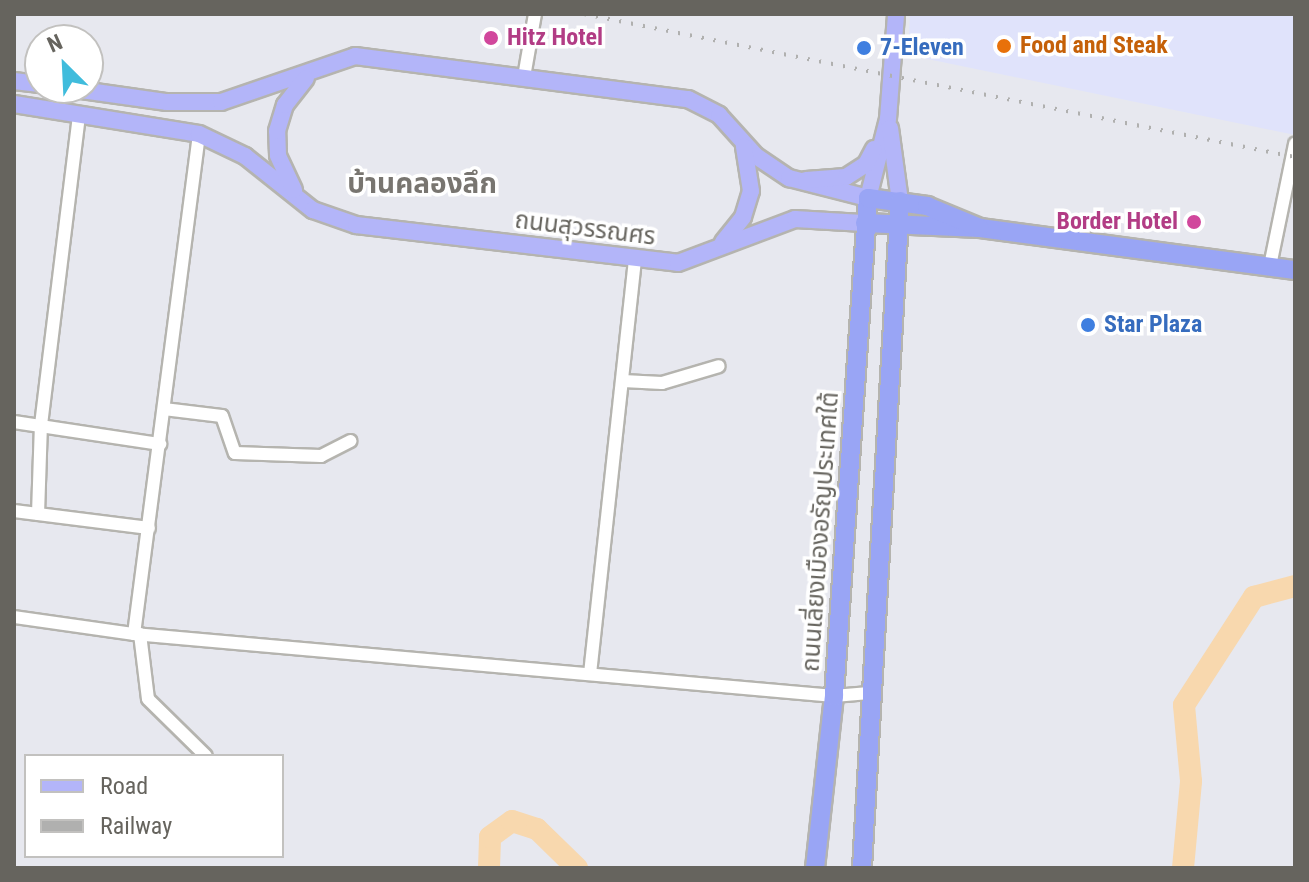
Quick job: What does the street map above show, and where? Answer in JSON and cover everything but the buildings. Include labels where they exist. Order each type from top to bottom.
[{"type":"highway","name":"ถนนสุวรรณศร","points":[[868,198],[900,201],[980,228]]},
{"type":"highway","name":"ถนนเลี่ยงเมืองอรัญประเทศใต้","points":[[815,868],[834,696],[868,198]]},
{"type":"highway","points":[[862,868],[900,201]]},
{"type":"highway","name":"ถนนสุวรรณศร","points":[[865,223],[980,228],[1295,270]]},
{"type":"main road","points":[[868,198],[888,119],[896,14]]},
{"type":"main road","name":"ถนนสุวรรณศร","points":[[104,93],[193,104],[247,97],[313,72],[335,60],[374,57],[688,99],[719,115],[740,138],[789,178],[868,198]]},
{"type":"main road","points":[[305,204],[283,172],[277,131],[285,105],[313,72]]},
{"type":"main road","name":"ถนนสุวรรณศร","points":[[14,104],[199,134],[245,156],[305,204],[356,225],[678,263],[795,219],[865,223]]},
{"type":"main road","points":[[789,178],[846,177],[866,164],[888,119]]},
{"type":"main road","points":[[888,119],[900,201]]},
{"type":"main road","points":[[714,249],[743,217],[751,191],[740,138]]},
{"type":"street","points":[[524,77],[535,14]]},
{"type":"street","points":[[38,514],[41,425],[79,114]]},
{"type":"street","points":[[199,134],[137,634],[148,699],[204,754]]},
{"type":"street","points":[[1270,266],[1295,144]]},
{"type":"street","points":[[590,674],[635,260]]},
{"type":"street","points":[[623,381],[662,383],[719,366]]},
{"type":"street","points":[[164,409],[222,416],[235,453],[321,456],[350,441]]},
{"type":"street","points":[[14,422],[160,444]]},
{"type":"street","points":[[14,511],[149,528]]},
{"type":"street","points":[[14,617],[137,634],[834,696],[872,693]]},
{"type":"shaded area","points":[[910,14],[1295,14],[1295,135],[908,55]]},
{"type":"waterway","points":[[1183,868],[1191,781],[1184,705],[1254,597],[1295,586]]},
{"type":"waterway","points":[[489,868],[490,837],[512,821],[537,829],[577,868]]},
{"type":"railway","points":[[584,14],[1295,157]]},
{"type":"place","name":"Hitz Hotel","points":[[491,38]]},
{"type":"place","name":"Food and Steak","points":[[1004,46]]},
{"type":"place","name":"7-Eleven","points":[[864,48]]},
{"type":"place","name":"Border Hotel","points":[[1194,222]]},
{"type":"place","name":"Star Plaza","points":[[1088,325]]},
{"type":"district","name":"บ้านคลองลึก","points":[[422,184]]}]
